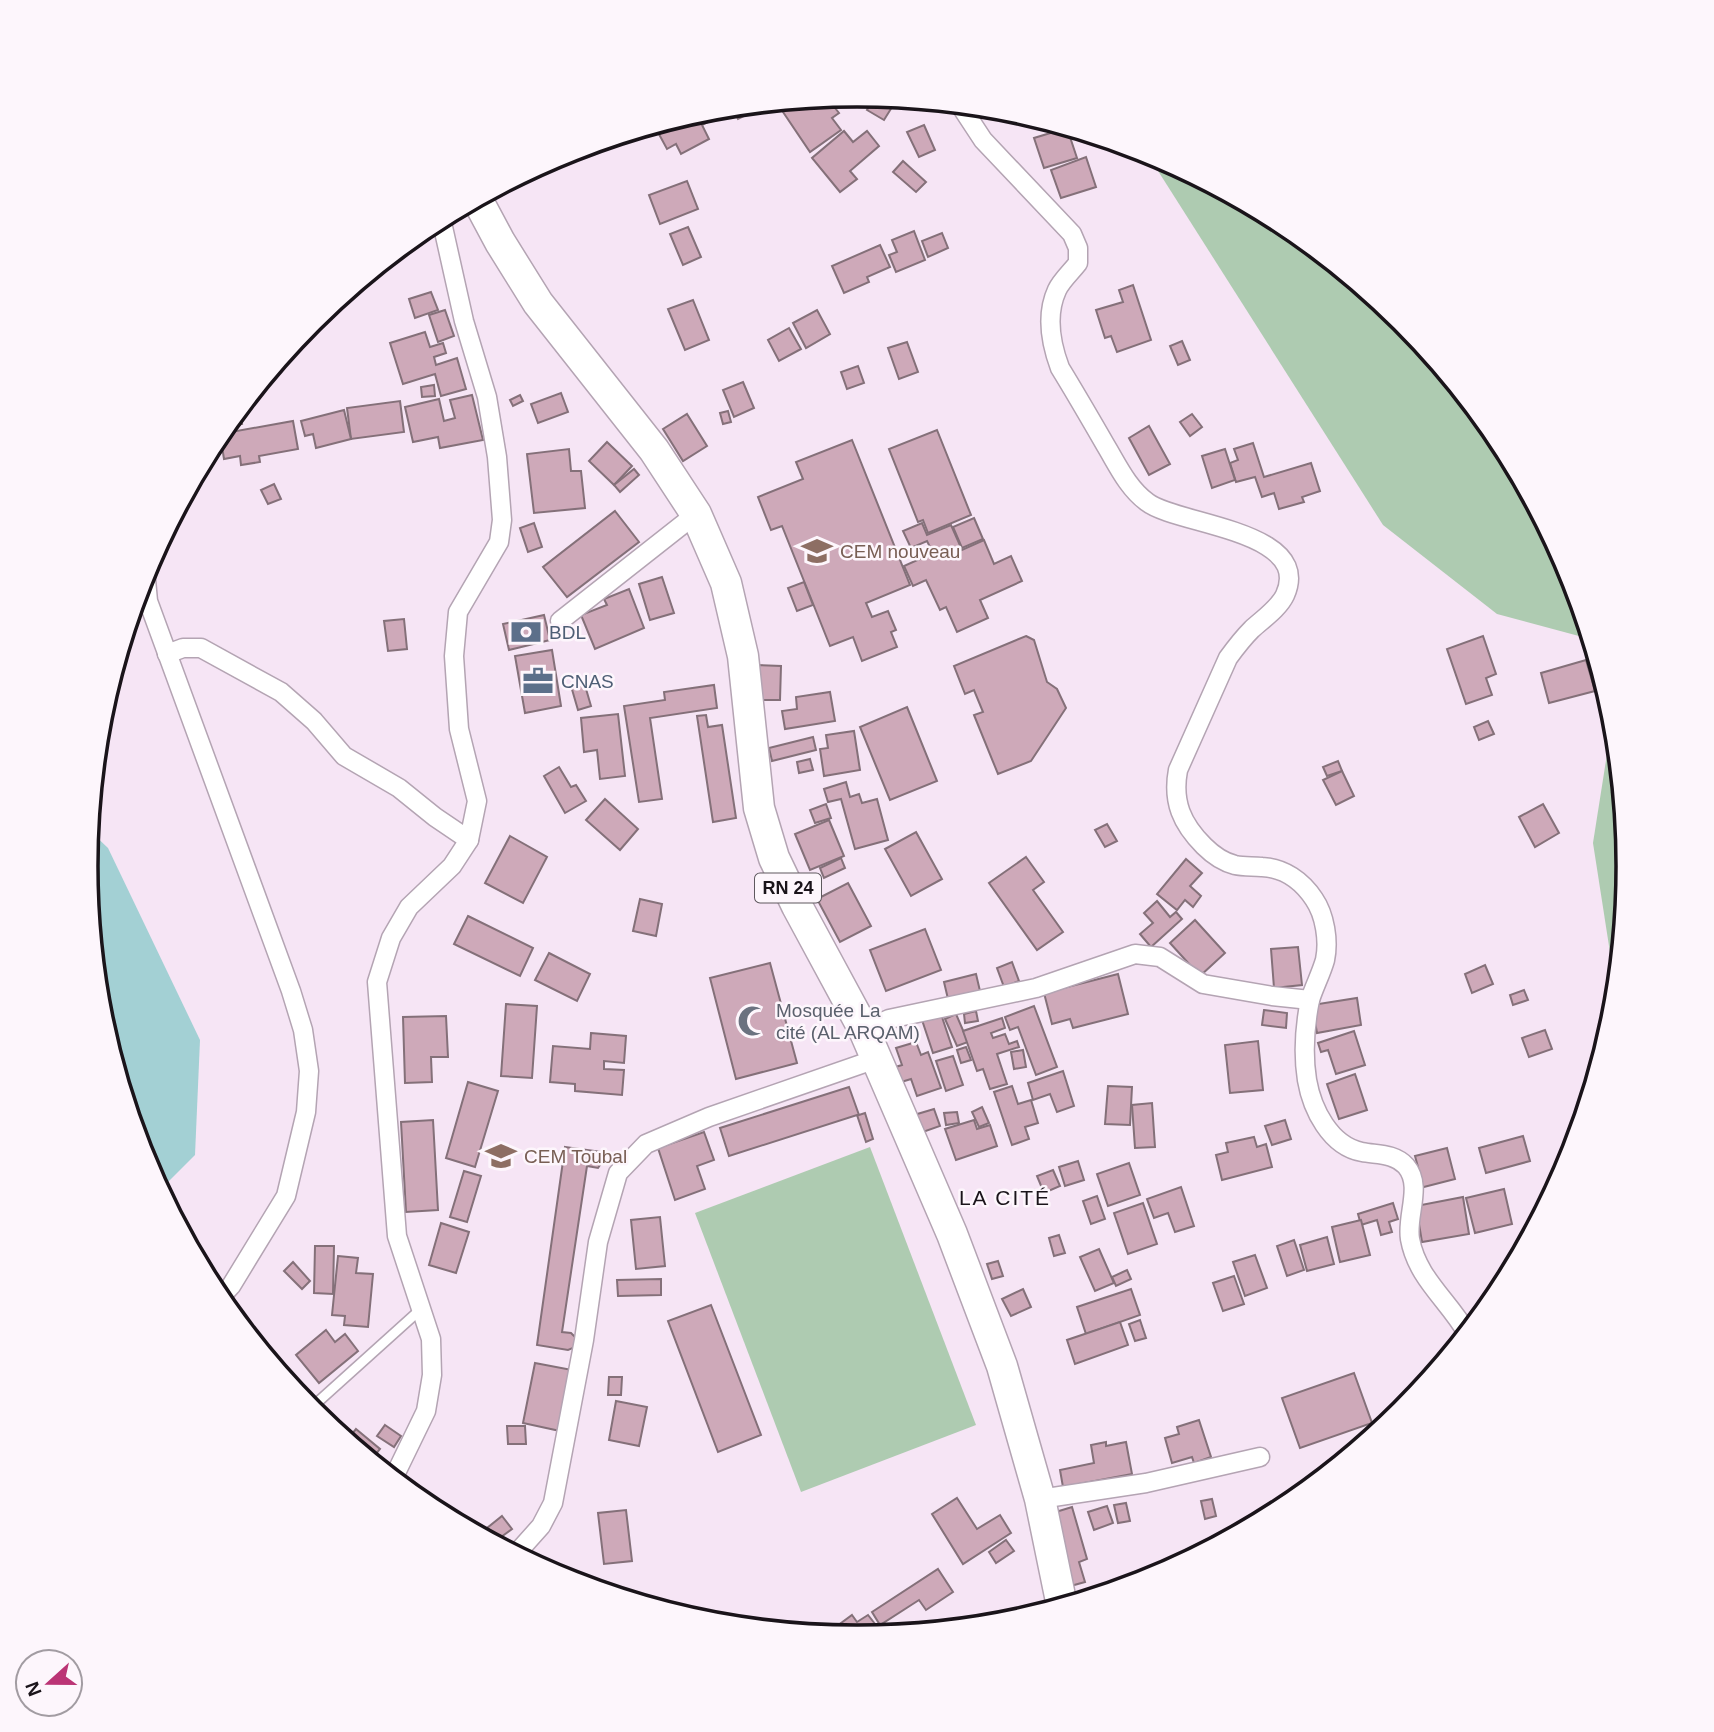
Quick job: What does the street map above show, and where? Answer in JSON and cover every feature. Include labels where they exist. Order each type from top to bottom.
[{"type":"main road","name":"RN 24","points":[[481,207],[538,303],[654,450],[696,514],[726,583],[743,656],[759,808],[774,858],[864,1030],[953,1234],[997,1354],[1040,1499],[1060,1597]]},
{"type":"street","points":[[967,115],[983,140],[1076,241],[1078,263],[1057,289],[1051,309],[1053,349],[1060,368],[1127,481],[1149,504],[1162,511],[1238,531],[1273,550],[1284,564],[1288,581],[1285,593],[1279,604],[1238,644],[1228,658],[1178,771],[1176,797],[1184,823],[1212,854],[1235,865],[1280,870],[1307,889],[1317,902],[1324,920],[1325,959],[1310,1000],[1305,1053],[1307,1081],[1315,1108],[1330,1132],[1341,1143],[1362,1152],[1388,1156],[1408,1169],[1414,1184],[1409,1235],[1414,1254],[1431,1287],[1462,1324]]},
{"type":"street","points":[[398,1470],[426,1412],[432,1375],[431,1339],[397,1236],[377,982],[391,938],[409,907],[452,866],[469,840],[477,802],[459,729],[454,656],[458,612],[499,542],[502,520],[497,457],[487,397],[464,321],[443,230]]},
{"type":"street","points":[[560,621],[696,514]]},
{"type":"street","points":[[148,597],[291,991],[303,1030],[309,1071],[306,1112],[286,1196],[227,1290]]},
{"type":"street","points":[[167,654],[183,648],[201,648],[281,692],[314,721],[344,755],[399,788],[469,840]]},
{"type":"street","points":[[864,1030],[889,1019],[1035,988],[1135,954],[1160,957],[1203,984],[1310,1000]]},
{"type":"street","points":[[522,1547],[541,1526],[553,1503],[582,1352],[598,1241],[618,1173],[646,1144],[709,1117],[876,1059]]},
{"type":"street","points":[[1040,1499],[1146,1483],[1260,1457]]},
{"type":"lane","points":[[318,1401],[421,1309]]},
{"type":"shaded area","points":[[1157,169],[1237,209],[1319,264],[1394,329],[1428,366],[1488,444],[1514,486],[1538,530],[1580,636],[1497,614],[1383,525]]},
{"type":"shaded area","points":[[1607,752],[1616,866],[1611,957],[1593,843]]},
{"type":"shaded area","points":[[99,840],[108,848],[200,1040],[195,1155],[168,1182],[138,1110],[124,1062],[104,965]]},
{"type":"shaded area","points":[[870,1147],[976,1425],[801,1492],[695,1213]]},
{"type":"building","points":[[868,107],[891,108],[884,120],[867,110]]},
{"type":"building","points":[[835,108],[839,113],[832,118],[841,130],[810,152],[782,111]]},
{"type":"building","points":[[707,123],[702,125],[709,139],[681,154],[676,144],[667,149],[659,134]]},
{"type":"building","points":[[924,125],[935,150],[919,157],[907,132]]},
{"type":"building","points":[[844,131],[853,142],[867,131],[879,146],[850,171],[857,179],[840,192],[812,158]]},
{"type":"building","points":[[1052,133],[1070,138],[1077,158],[1044,168],[1034,138]]},
{"type":"building","points":[[1086,157],[1096,187],[1061,198],[1051,170]]},
{"type":"building","points":[[903,161],[926,182],[916,192],[893,172]]},
{"type":"building","points":[[687,181],[698,209],[660,224],[649,195]]},
{"type":"building","points":[[688,227],[701,257],[683,265],[670,234]]},
{"type":"building","points":[[914,231],[925,260],[896,272],[889,255],[897,252],[892,240]]},
{"type":"building","points":[[942,233],[948,248],[928,257],[922,241]]},
{"type":"building","points":[[880,245],[890,267],[867,277],[869,282],[844,293],[832,266]]},
{"type":"building","points":[[1133,285],[1151,340],[1117,352],[1111,336],[1105,338],[1096,310],[1123,302],[1119,290]]},
{"type":"building","points":[[431,292],[438,310],[415,318],[409,299]]},
{"type":"building","points":[[693,300],[709,340],[685,350],[668,309]]},
{"type":"building","points":[[445,310],[454,336],[438,342],[429,315]]},
{"type":"building","points":[[817,310],[830,334],[806,348],[793,323]]},
{"type":"building","points":[[789,328],[801,349],[779,361],[768,340]]},
{"type":"building","points":[[425,332],[430,347],[443,343],[446,353],[434,357],[436,365],[457,358],[466,389],[441,396],[435,374],[403,384],[390,343]]},
{"type":"building","points":[[1182,341],[1190,360],[1178,365],[1170,346]]},
{"type":"building","points":[[907,342],[918,372],[899,379],[888,348]]},
{"type":"building","points":[[858,366],[864,383],[847,389],[841,372]]},
{"type":"building","points":[[743,382],[754,408],[734,417],[723,390]]},
{"type":"building","points":[[434,385],[435,396],[422,397],[421,387]]},
{"type":"building","points":[[561,393],[568,412],[538,423],[531,404]]},
{"type":"building","points":[[472,395],[483,440],[440,448],[438,437],[413,442],[405,407],[439,399],[444,421],[455,418],[450,400]]},
{"type":"building","points":[[520,395],[523,401],[513,406],[510,400]]},
{"type":"building","points":[[400,401],[404,432],[351,439],[347,408]]},
{"type":"building","points":[[344,410],[351,439],[316,448],[313,434],[305,436],[301,421]]},
{"type":"building","points":[[728,411],[731,422],[723,424],[720,413]]},
{"type":"building","points":[[687,414],[707,446],[683,461],[663,429]]},
{"type":"building","points":[[1192,414],[1202,427],[1190,436],[1180,422]]},
{"type":"building","points":[[293,421],[298,449],[259,456],[260,462],[241,465],[240,456],[224,459],[223,450],[235,431]]},
{"type":"building","points":[[1149,426],[1170,464],[1149,475],[1129,438]]},
{"type":"building","points":[[937,430],[971,515],[928,533],[923,520],[918,522],[889,449]]},
{"type":"building","points":[[852,440],[910,585],[866,603],[872,617],[888,611],[896,630],[891,632],[897,647],[862,661],[853,637],[830,646],[782,526],[771,530],[758,497],[803,479],[796,462]]},
{"type":"building","points":[[607,442],[632,466],[614,485],[589,461]]},
{"type":"building","points":[[1253,443],[1264,477],[1311,463],[1320,491],[1302,497],[1304,502],[1279,509],[1274,493],[1262,497],[1255,477],[1236,482],[1230,463],[1238,460],[1234,449]]},
{"type":"building","points":[[569,449],[571,471],[581,471],[585,508],[534,513],[527,454]]},
{"type":"building","points":[[1225,449],[1235,480],[1212,488],[1202,456]]},
{"type":"building","points":[[634,469],[639,475],[620,492],[614,485]]},
{"type":"building","points":[[274,484],[281,499],[268,504],[261,490]]},
{"type":"building","points":[[615,511],[639,542],[567,597],[543,567]]},
{"type":"building","points":[[974,518],[983,539],[962,548],[953,527]]},
{"type":"building","points":[[534,523],[542,547],[528,552],[520,528]]},
{"type":"building","points":[[922,523],[927,535],[951,525],[962,550],[984,540],[994,564],[1011,556],[1022,581],[980,600],[988,618],[957,632],[946,607],[940,610],[926,580],[913,586],[904,566],[933,553],[927,541],[911,548],[903,531]]},
{"type":"building","points":[[662,577],[674,613],[650,620],[639,584]]},
{"type":"building","points":[[804,582],[813,605],[797,611],[788,588]]},
{"type":"building","points":[[629,589],[644,628],[595,649],[581,615],[607,605],[604,599]]},
{"type":"building","name":"BDL","points":[[544,615],[550,640],[509,650],[503,624]]},
{"type":"building","points":[[404,619],[407,649],[388,651],[384,621]]},
{"type":"building","points":[[1026,636],[1034,640],[1047,682],[1057,689],[1066,708],[1031,761],[998,774],[974,715],[983,712],[974,690],[965,694],[954,666]]},
{"type":"building","points":[[1483,636],[1496,674],[1486,678],[1492,695],[1466,704],[1447,649]]},
{"type":"building","name":"CNAS","points":[[552,650],[561,706],[525,713],[515,656]]},
{"type":"building","points":[[1586,660],[1595,691],[1549,703],[1541,673]]},
{"type":"building","points":[[756,665],[781,666],[780,700],[756,700]]},
{"type":"building","points":[[584,682],[591,706],[578,710],[571,686]]},
{"type":"building","points":[[714,685],[717,708],[650,718],[662,799],[639,802],[624,706],[665,700],[664,692]]},
{"type":"building","points":[[830,692],[835,721],[785,729],[782,711],[797,709],[796,697]]},
{"type":"building","points":[[907,707],[937,781],[890,800],[860,727]]},
{"type":"building","points":[[618,714],[625,776],[600,779],[597,750],[584,752],[581,718]]},
{"type":"building","points":[[706,715],[708,727],[722,725],[736,818],[713,822],[697,716]]},
{"type":"building","points":[[1488,721],[1494,734],[1479,740],[1474,727]]},
{"type":"building","points":[[854,731],[860,770],[824,776],[820,749],[828,748],[826,735]]},
{"type":"building","points":[[813,737],[816,750],[772,761],[769,748]]},
{"type":"building","points":[[810,759],[813,770],[799,773],[797,762]]},
{"type":"building","points":[[1338,761],[1342,771],[1327,776],[1323,767]]},
{"type":"building","points":[[559,767],[571,787],[576,785],[586,801],[565,813],[544,776]]},
{"type":"building","points":[[1342,771],[1354,796],[1336,805],[1323,780]]},
{"type":"building","points":[[846,782],[850,797],[859,794],[862,803],[877,799],[888,840],[855,849],[841,799],[828,802],[824,789]]},
{"type":"building","points":[[605,799],[638,829],[620,850],[586,820]]},
{"type":"building","points":[[826,804],[831,818],[815,823],[810,810]]},
{"type":"building","points":[[1543,804],[1559,833],[1535,847],[1519,817]]},
{"type":"building","points":[[829,820],[844,856],[810,870],[795,834]]},
{"type":"building","points":[[1107,824],[1117,841],[1105,847],[1095,830]]},
{"type":"building","points":[[916,832],[942,879],[911,896],[885,849]]},
{"type":"building","points":[[510,836],[547,857],[523,903],[485,883]]},
{"type":"building","points":[[1026,857],[1044,882],[1033,890],[1063,932],[1037,950],[989,883]]},
{"type":"building","points":[[841,858],[845,868],[824,878],[820,868]]},
{"type":"building","points":[[1186,859],[1202,873],[1190,886],[1201,896],[1193,907],[1185,900],[1177,910],[1157,894]]},
{"type":"building","points":[[848,883],[871,926],[840,942],[817,899]]},
{"type":"building","points":[[640,899],[662,904],[656,936],[633,931]]},
{"type":"building","points":[[1157,901],[1170,917],[1176,912],[1182,919],[1151,947],[1140,934],[1153,923],[1144,913]]},
{"type":"building","points":[[468,916],[533,948],[520,976],[454,944]]},
{"type":"building","points":[[1195,920],[1225,953],[1200,976],[1170,943]]},
{"type":"building","points":[[925,929],[941,970],[886,991],[870,950]]},
{"type":"building","points":[[1298,947],[1302,985],[1274,988],[1271,949]]},
{"type":"building","points":[[549,953],[590,974],[577,1001],[535,980]]},
{"type":"building","points":[[1012,962],[1019,981],[1004,987],[997,968]]},
{"type":"building","name":"Mosquée La cité (AL ARQAM)","points":[[770,963],[797,1063],[736,1079],[710,978]]},
{"type":"building","points":[[1485,965],[1493,984],[1472,993],[1465,974]]},
{"type":"building","points":[[976,974],[980,991],[948,999],[944,982]]},
{"type":"building","points":[[1118,974],[1128,1014],[1073,1028],[1070,1019],[1052,1024],[1044,993]]},
{"type":"building","points":[[1524,990],[1528,1000],[1513,1005],[1510,995]]},
{"type":"building","points":[[1357,998],[1361,1025],[1317,1033],[1312,1005]]},
{"type":"building","points":[[506,1004],[537,1006],[532,1078],[501,1076]]},
{"type":"building","points":[[1034,1006],[1057,1067],[1036,1075],[1018,1027],[1010,1030],[1005,1017]]},
{"type":"building","points":[[1264,1010],[1287,1013],[1286,1028],[1262,1025]]},
{"type":"building","points":[[976,1011],[978,1021],[965,1023],[964,1014]]},
{"type":"building","points":[[941,1014],[952,1047],[933,1053],[922,1020]]},
{"type":"building","points":[[956,1014],[968,1042],[957,1046],[945,1019]]},
{"type":"building","points":[[446,1016],[448,1057],[431,1057],[432,1082],[405,1083],[403,1017]]},
{"type":"building","points":[[1002,1018],[1005,1028],[991,1033],[993,1038],[1005,1034],[1009,1044],[1017,1041],[1019,1047],[997,1054],[1007,1084],[990,1089],[983,1069],[977,1071],[963,1031]]},
{"type":"building","points":[[1545,1030],[1552,1049],[1529,1057],[1522,1038]]},
{"type":"building","points":[[1354,1031],[1365,1065],[1336,1074],[1328,1050],[1321,1052],[1318,1043]]},
{"type":"building","points":[[591,1033],[626,1036],[624,1063],[604,1061],[604,1069],[624,1070],[622,1095],[575,1091],[575,1084],[550,1082],[553,1046],[590,1049]]},
{"type":"building","points":[[1258,1041],[1263,1090],[1230,1093],[1225,1045]]},
{"type":"building","points":[[916,1042],[921,1055],[928,1052],[941,1088],[917,1096],[911,1079],[898,1083],[892,1068],[902,1065],[896,1048]]},
{"type":"building","points":[[966,1047],[971,1060],[961,1063],[957,1050]]},
{"type":"building","points":[[1023,1050],[1026,1067],[1014,1069],[1011,1052]]},
{"type":"building","points":[[953,1056],[963,1085],[946,1091],[936,1061]]},
{"type":"building","points":[[1063,1071],[1074,1106],[1057,1112],[1050,1094],[1033,1100],[1028,1083]]},
{"type":"building","points":[[1355,1074],[1367,1110],[1339,1119],[1327,1084]]},
{"type":"building","points":[[468,1082],[498,1091],[475,1167],[446,1158]]},
{"type":"building","points":[[1012,1086],[1018,1104],[1031,1100],[1038,1123],[1025,1127],[1029,1139],[1012,1145],[994,1092]]},
{"type":"building","points":[[1108,1086],[1132,1087],[1130,1125],[1105,1124]]},
{"type":"building","points":[[849,1087],[859,1115],[865,1113],[873,1139],[866,1142],[857,1115],[729,1156],[720,1128]]},
{"type":"building","points":[[1152,1103],[1155,1147],[1135,1148],[1132,1105]]},
{"type":"building","points":[[982,1107],[989,1123],[979,1127],[972,1112]]},
{"type":"building","points":[[934,1109],[940,1126],[920,1133],[914,1115]]},
{"type":"building","points":[[957,1112],[959,1123],[946,1125],[944,1113]]},
{"type":"building","points":[[433,1120],[438,1210],[406,1212],[401,1122]]},
{"type":"building","points":[[974,1120],[977,1129],[990,1125],[997,1146],[956,1160],[945,1129]]},
{"type":"building","points":[[1285,1120],[1291,1139],[1272,1145],[1265,1126]]},
{"type":"building","points":[[704,1132],[714,1160],[697,1166],[705,1189],[675,1200],[658,1148]]},
{"type":"building","points":[[1523,1136],[1530,1161],[1486,1173],[1479,1148]]},
{"type":"building","points":[[1254,1137],[1257,1147],[1266,1144],[1272,1167],[1222,1180],[1216,1155],[1228,1152],[1226,1143]]},
{"type":"building","points":[[565,1147],[601,1152],[602,1162],[598,1168],[587,1166],[562,1332],[571,1333],[577,1344],[568,1350],[537,1345]]},
{"type":"building","points":[[1447,1148],[1455,1179],[1416,1189],[1411,1169],[1418,1167],[1415,1156]]},
{"type":"building","points":[[1078,1161],[1084,1180],[1065,1186],[1059,1167]]},
{"type":"building","points":[[1129,1163],[1140,1195],[1108,1206],[1097,1174]]},
{"type":"building","points":[[1053,1170],[1060,1186],[1044,1193],[1037,1176]]},
{"type":"building","points":[[464,1171],[481,1176],[467,1222],[450,1217]]},
{"type":"building","points":[[1181,1187],[1194,1226],[1175,1232],[1168,1213],[1154,1218],[1147,1199]]},
{"type":"building","points":[[1504,1189],[1512,1224],[1475,1233],[1466,1198]]},
{"type":"building","points":[[1097,1196],[1105,1219],[1091,1224],[1083,1201]]},
{"type":"building","points":[[1463,1197],[1469,1234],[1422,1242],[1416,1206]]},
{"type":"building","points":[[1143,1203],[1157,1244],[1128,1254],[1114,1213]]},
{"type":"building","points":[[1393,1203],[1398,1219],[1389,1222],[1392,1232],[1381,1235],[1377,1220],[1361,1225],[1358,1214]]},
{"type":"building","points":[[660,1217],[665,1266],[636,1269],[631,1220]]},
{"type":"building","points":[[1361,1220],[1370,1255],[1340,1262],[1332,1227]]},
{"type":"building","points":[[441,1223],[469,1232],[456,1273],[429,1265]]},
{"type":"building","points":[[1059,1235],[1065,1253],[1054,1256],[1049,1238]]},
{"type":"building","points":[[1327,1237],[1334,1264],[1307,1271],[1300,1245]]},
{"type":"building","points":[[1294,1240],[1304,1270],[1287,1276],[1277,1246]]},
{"type":"building","points":[[315,1246],[334,1246],[333,1294],[314,1293]]},
{"type":"building","points":[[1099,1249],[1114,1283],[1095,1291],[1080,1257]]},
{"type":"building","points":[[1255,1255],[1267,1288],[1245,1296],[1233,1262]]},
{"type":"building","points":[[338,1256],[358,1258],[356,1273],[373,1274],[368,1327],[344,1325],[345,1316],[332,1315]]},
{"type":"building","points":[[998,1261],[1003,1276],[992,1279],[987,1264]]},
{"type":"building","points":[[293,1262],[310,1281],[302,1289],[284,1271]]},
{"type":"building","points":[[1127,1270],[1131,1279],[1116,1286],[1112,1277]]},
{"type":"building","points":[[1234,1276],[1244,1304],[1223,1311],[1213,1283]]},
{"type":"building","points":[[661,1279],[661,1295],[618,1296],[617,1280]]},
{"type":"building","points":[[1023,1289],[1031,1307],[1011,1316],[1002,1299]]},
{"type":"building","points":[[1131,1289],[1140,1315],[1086,1334],[1077,1307]]},
{"type":"building","points":[[711,1305],[761,1435],[718,1452],[668,1321]]},
{"type":"building","points":[[1140,1320],[1146,1338],[1135,1341],[1129,1324]]},
{"type":"building","points":[[1120,1322],[1128,1345],[1075,1364],[1067,1340]]},
{"type":"building","points":[[326,1330],[335,1342],[345,1334],[358,1351],[319,1383],[296,1355]]},
{"type":"building","points":[[535,1363],[572,1370],[560,1431],[523,1423]]},
{"type":"building","points":[[1354,1373],[1372,1423],[1300,1448],[1282,1398]]},
{"type":"building","points":[[609,1377],[622,1377],[621,1395],[608,1395]]},
{"type":"building","points":[[616,1401],[647,1407],[639,1446],[609,1440]]},
{"type":"building","points":[[1199,1420],[1211,1457],[1194,1463],[1192,1457],[1172,1463],[1165,1438],[1179,1434],[1177,1427]]},
{"type":"building","points":[[385,1425],[401,1436],[394,1447],[377,1436]]},
{"type":"building","points":[[507,1426],[525,1426],[526,1444],[508,1444]]},
{"type":"building","points":[[356,1429],[380,1449],[377,1453],[353,1433]]},
{"type":"building","points":[[1106,1442],[1106,1446],[1126,1442],[1132,1474],[1063,1487],[1060,1470],[1094,1463],[1091,1445]]},
{"type":"building","points":[[957,1498],[977,1529],[1000,1515],[1011,1533],[963,1564],[932,1514]]},
{"type":"building","points":[[1212,1499],[1216,1516],[1205,1519],[1201,1501]]},
{"type":"building","points":[[1126,1503],[1130,1521],[1118,1523],[1114,1505]]},
{"type":"building","points":[[1107,1506],[1113,1523],[1094,1530],[1088,1512]]},
{"type":"building","points":[[1072,1507],[1087,1559],[1079,1562],[1085,1582],[1067,1587],[1046,1515]]},
{"type":"building","points":[[626,1510],[632,1561],[604,1564],[598,1513]]},
{"type":"building","points":[[502,1516],[512,1529],[502,1537],[487,1528]]},
{"type":"building","points":[[1006,1540],[1014,1551],[996,1563],[989,1552]]},
{"type":"building","points":[[938,1569],[953,1592],[926,1610],[919,1600],[882,1624],[872,1612]]},
{"type":"building","points":[[852,1615],[857,1622],[868,1615],[875,1624],[857,1625],[839,1624]]},
{"type":"place","name":"CEM nouveau","points":[[817,551]]},
{"type":"place","name":"BDL","points":[[526,632]]},
{"type":"place","name":"CNAS","points":[[538,681]]},
{"type":"place","name":"Mosquée La cité (AL ARQAM)","points":[[753,1021]]},
{"type":"place","name":"CEM Toubal","points":[[501,1156]]},
{"type":"district","name":"LA CITÉ","points":[[1005,1198]]}]
